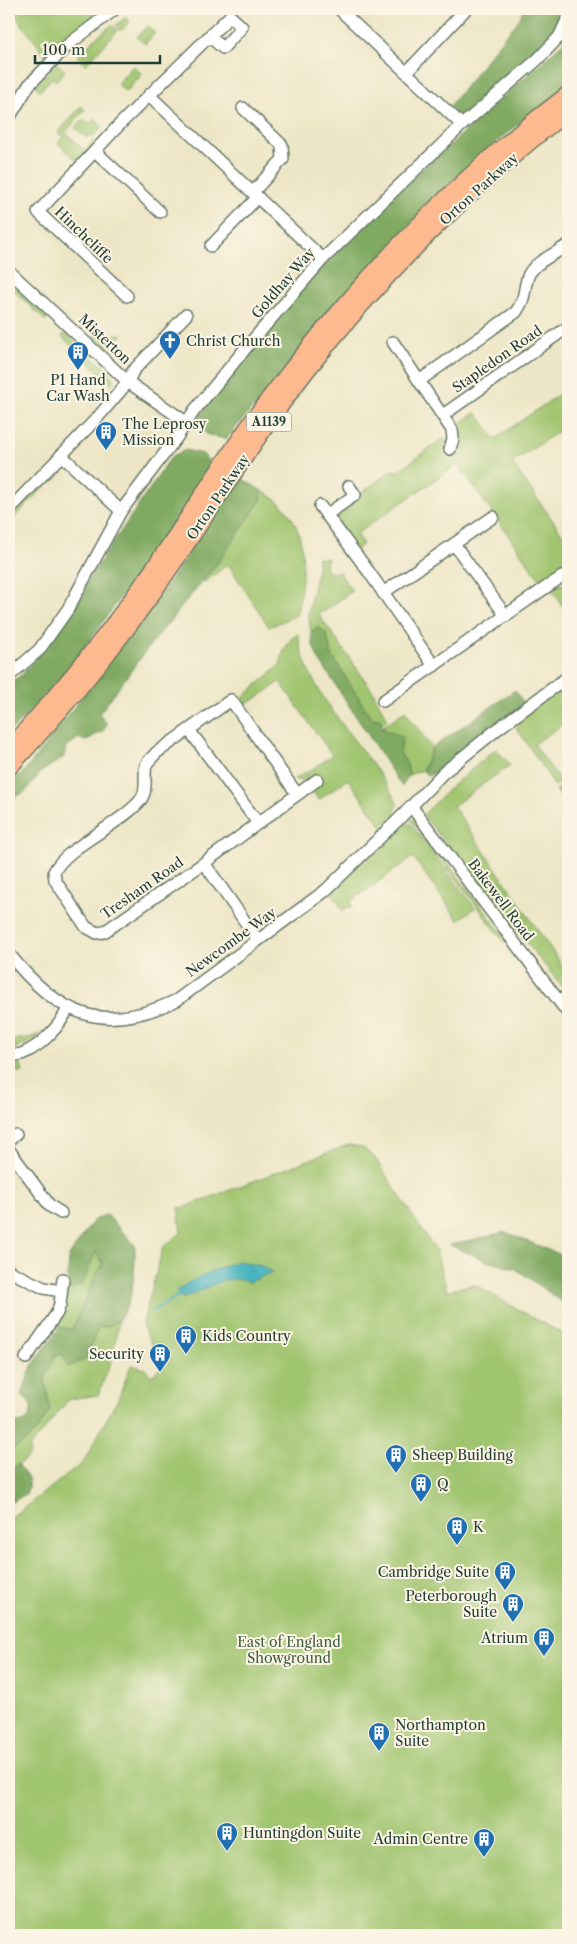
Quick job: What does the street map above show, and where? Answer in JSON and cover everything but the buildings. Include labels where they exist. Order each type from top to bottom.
[{"type":"main road","name":"Orton Parkway","points":[[9,748],[76,671],[129,604],[259,412],[341,310],[388,257],[445,199],[507,143],[568,94]]},
{"type":"main road","name":"Orton Parkway","points":[[9,768],[112,649],[171,568],[271,419],[310,367],[351,318],[416,247],[454,210],[568,111]]},
{"type":"street","points":[[9,118],[29,85],[64,48],[115,9]]},
{"type":"street","points":[[338,9],[462,125]]},
{"type":"street","points":[[407,72],[466,9]]},
{"type":"street","name":"Goldhay Way","points":[[9,676],[39,650],[68,609],[122,511],[186,422],[245,349],[323,259],[462,125],[537,60],[558,37],[568,18]]},
{"type":"street","name":"Hinchcliffe","points":[[127,296],[38,212],[149,95],[197,47],[210,37]]},
{"type":"street","points":[[149,95],[323,259]]},
{"type":"street","points":[[211,246],[284,158],[282,145],[243,108]]},
{"type":"street","points":[[96,151],[160,212]]},
{"type":"street","name":"Stapledon Road","points":[[419,381],[516,312],[524,299],[529,275],[535,267],[568,245]]},
{"type":"street","name":"Misterton","points":[[9,270],[128,382],[186,422]]},
{"type":"street","points":[[9,510],[98,417],[128,382],[133,371],[186,315]]},
{"type":"street","name":"Stapledon Road","points":[[443,415],[568,327]]},
{"type":"street","points":[[393,342],[452,430],[453,439],[450,449]]},
{"type":"street","points":[[61,455],[122,511]]},
{"type":"street","points":[[349,486],[355,494],[323,510],[434,666]]},
{"type":"street","points":[[383,593],[493,516]]},
{"type":"street","points":[[454,544],[506,616]]},
{"type":"street","points":[[383,701],[568,573]]},
{"type":"street","name":"Newcombe Way","points":[[9,954],[26,975],[46,994],[68,1008],[86,1015],[111,1018],[134,1016],[160,1008],[177,1000],[325,892],[443,773],[500,727],[568,678]]},
{"type":"street","name":"Tresham Road","points":[[297,794],[231,700],[156,753],[147,764],[145,790],[141,801],[118,821],[62,860],[54,872],[54,880],[86,927],[97,933],[104,932],[204,863],[317,780]]},
{"type":"street","points":[[189,730],[258,823]]},
{"type":"street","name":"Bakewell Road","points":[[411,806],[568,1013]]},
{"type":"street","name":"Tresham Road","points":[[204,863],[258,940]]},
{"type":"street","points":[[9,1056],[24,1053],[36,1046],[64,1018],[68,1008]]},
{"type":"street","points":[[9,1150],[50,1206],[61,1213]]},
{"type":"street","points":[[9,1271],[44,1288],[62,1285],[57,1313],[26,1358]]},
{"type":"green space","points":[[10,9],[104,9],[46,56]]},
{"type":"green space","points":[[523,9],[568,9],[558,26],[535,55],[463,116],[458,116],[449,106],[517,23]]},
{"type":"green space","points":[[126,17],[130,21],[121,31],[116,25]]},
{"type":"green space","points":[[112,25],[118,30],[85,65],[77,57],[93,40]]},
{"type":"green space","points":[[147,26],[155,33],[145,44],[137,37]]},
{"type":"green space","points":[[568,33],[568,87],[507,133],[455,179],[415,219],[226,439],[208,435],[195,423],[245,349],[323,259],[562,44]]},
{"type":"green space","points":[[57,63],[65,71],[56,81],[52,78],[40,91],[35,86]]},
{"type":"green space","points":[[133,66],[142,74],[126,92],[117,84]]},
{"type":"green space","points":[[81,106],[85,110],[62,136],[58,133]]},
{"type":"green space","points":[[83,119],[86,123],[91,123],[95,119],[103,127],[92,138],[88,135],[86,138],[75,128]]},
{"type":"green space","points":[[67,133],[84,150],[93,141],[95,143],[77,161],[58,143]]},
{"type":"green space","points":[[9,279],[49,317],[46,321],[9,286]]},
{"type":"green space","points":[[65,333],[108,371],[112,378],[112,384],[62,337]]},
{"type":"green space","points":[[123,334],[108,350],[93,335]]},
{"type":"green space","points":[[568,388],[568,425],[512,463],[568,542],[568,566],[542,583],[458,464],[356,534],[363,544],[356,550],[331,515],[392,470],[398,471],[444,438],[453,451],[456,427],[476,412],[495,439]]},
{"type":"green space","points":[[186,450],[203,454],[210,463],[206,479],[68,670],[9,733],[9,683],[22,675],[74,611],[89,578],[172,456]]},
{"type":"green space","points":[[61,463],[64,466],[9,523],[9,518]]},
{"type":"green space","points":[[240,477],[262,491],[261,500],[219,561],[148,648],[99,714],[107,724],[103,731],[85,741],[79,738],[66,747],[64,757],[40,773],[26,791],[9,801],[9,783],[25,771],[159,597]]},
{"type":"green space","points":[[262,491],[278,502],[290,515],[297,529],[303,562],[297,615],[269,627],[228,564],[205,582],[203,581],[261,500]]},
{"type":"green space","points":[[318,557],[322,559],[328,558],[325,566],[329,573],[339,572],[352,591],[319,615],[372,690],[387,719],[382,724],[380,719],[372,719],[332,656],[326,633],[318,627],[311,632],[308,613]]},
{"type":"green space","points":[[565,583],[568,584],[568,614],[551,589]]},
{"type":"green space","points":[[318,627],[326,633],[332,656],[372,719],[380,719],[383,729],[402,737],[400,753],[407,764],[409,774],[402,787],[318,658],[311,632]]},
{"type":"green space","points":[[298,634],[303,657],[325,701],[371,762],[397,803],[395,814],[382,827],[348,779],[319,800],[311,789],[319,781],[314,774],[301,781],[294,779],[307,773],[332,755],[280,682],[254,700],[240,705],[242,698],[280,665],[284,650],[291,639]]},
{"type":"green space","points":[[568,683],[568,721],[534,744],[561,782],[555,786],[516,727],[521,717]]},
{"type":"green space","points":[[515,690],[524,704],[436,774],[427,775],[423,771],[432,748]]},
{"type":"green space","points":[[405,711],[432,748],[423,770],[409,775],[407,764],[400,753],[402,737],[382,727]]},
{"type":"green space","points":[[496,749],[510,765],[453,806],[568,974],[568,994],[423,815],[451,787]]},
{"type":"green space","points":[[564,784],[568,790],[568,808],[556,790]]},
{"type":"green space","points":[[413,819],[509,942],[506,944],[411,820]]},
{"type":"green space","points":[[407,823],[411,824],[475,908],[458,920],[413,857],[350,902],[352,906],[343,911],[333,894],[336,887],[398,826]]},
{"type":"green space","points":[[38,1034],[38,1037],[28,1043],[9,1051],[9,1041],[32,1037]]},
{"type":"green space","points":[[15,1059],[21,1065],[23,1072],[20,1073],[9,1068],[9,1060]]},
{"type":"green space","name":"East of England Showground","points":[[348,1145],[362,1147],[374,1157],[436,1251],[447,1291],[473,1284],[559,1332],[568,1333],[568,1935],[9,1935],[9,1519],[83,1463],[119,1397],[131,1365],[145,1369],[151,1376],[161,1368],[162,1363],[142,1326],[163,1247],[181,1233],[178,1208]]},
{"type":"green space","points":[[107,1215],[135,1245],[134,1276],[130,1299],[126,1309],[113,1324],[98,1327],[86,1359],[68,1367],[63,1354],[55,1356],[45,1378],[50,1410],[38,1429],[28,1439],[9,1450],[10,1423],[27,1420],[31,1412],[28,1400],[21,1396],[32,1366],[60,1327],[72,1329],[97,1273],[103,1264],[96,1252],[82,1284],[67,1291],[69,1256],[94,1220]]},
{"type":"green space","points":[[505,1232],[568,1258],[568,1306],[516,1269],[486,1261],[450,1245]]},
{"type":"green space","points":[[94,1248],[107,1260],[73,1333],[53,1327],[63,1308],[69,1287]]},
{"type":"green space","points":[[119,1321],[112,1359],[98,1395],[69,1399],[29,1448],[30,1455],[9,1473],[9,1447],[23,1443],[43,1378],[54,1354],[97,1325]]},
{"type":"green space","points":[[18,1464],[29,1480],[27,1493],[9,1504],[9,1471]]},
{"type":"water","points":[[238,1261],[261,1266],[272,1272],[249,1282],[236,1279],[223,1280],[184,1298],[179,1296],[176,1291],[206,1274]]},
{"type":"waterway","points":[[152,1311],[180,1295]]},
{"type":"place","name":"Christ Church","points":[[170,360]]},
{"type":"place","name":"P1 Hand Car Wash","points":[[78,371]]},
{"type":"place","name":"The Leprosy Mission","points":[[106,451]]},
{"type":"place","name":"Kids Country","points":[[186,1355]]},
{"type":"place","name":"Security","points":[[160,1373]]},
{"type":"place","name":"Sheep Building","points":[[396,1474]]},
{"type":"place","name":"Q","points":[[421,1503]]},
{"type":"place","name":"K","points":[[457,1546]]},
{"type":"place","name":"Cambridge Suite","points":[[505,1591]]},
{"type":"place","name":"Peterborough Suite","points":[[513,1623]]},
{"type":"place","name":"Atrium","points":[[544,1657]]},
{"type":"place","name":"Northampton Suite","points":[[379,1752]]},
{"type":"place","name":"Huntingdon Suite","points":[[227,1852]]},
{"type":"place","name":"Admin Centre","points":[[484,1858]]}]
